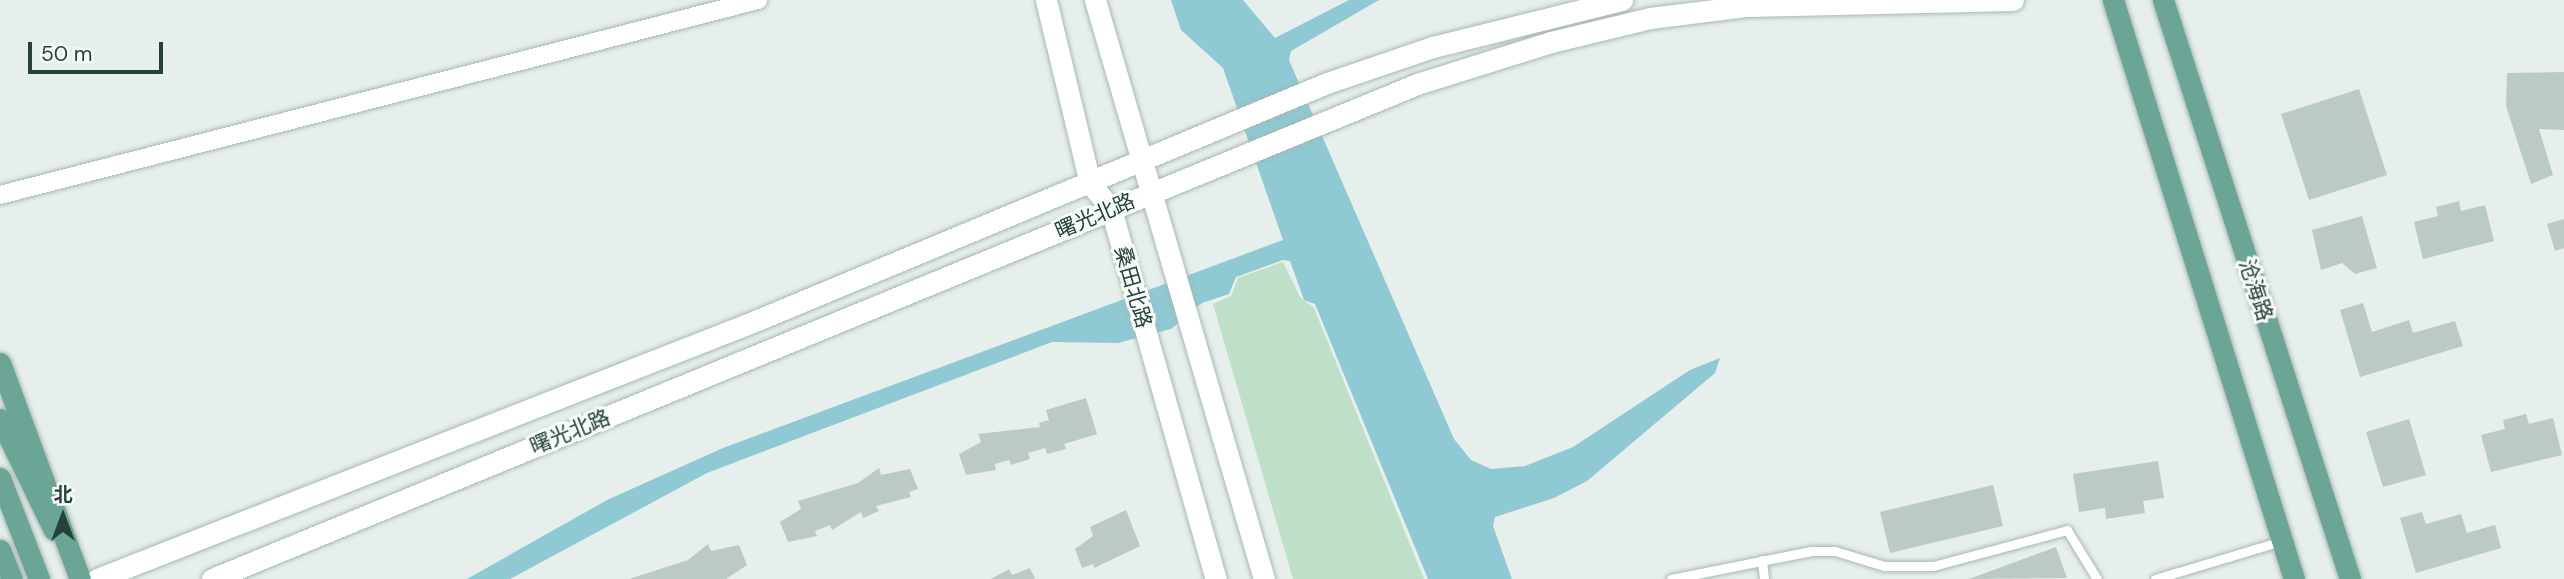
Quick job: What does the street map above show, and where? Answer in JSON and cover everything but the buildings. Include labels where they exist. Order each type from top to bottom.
[{"type":"main road","name":"桑田北路","points":[[1046,0],[1090,183],[1111,209],[1216,579]]},
{"type":"main road","points":[[1095,0],[1153,191],[1264,579]]},
{"type":"main road","name":"曙光北路","points":[[97,579],[760,319],[1327,83],[1433,47],[1622,0]]},
{"type":"main road","name":"曙光北路","points":[[212,579],[1344,112],[1551,42],[1650,18],[1747,6],[2014,0]]},
{"type":"main road","points":[[2113,0],[2294,579]]},
{"type":"main road","name":"沧海路","points":[[2163,0],[2350,579]]},
{"type":"main road","points":[[0,363],[79,579]]},
{"type":"main road","points":[[0,419],[79,579]]},
{"type":"main road","points":[[0,478],[39,579]]},
{"type":"main road","points":[[0,550],[12,579]]},
{"type":"street","points":[[0,195],[758,0]]},
{"type":"lane","points":[[1671,579],[1762,560],[1835,551],[1884,566],[1933,566],[2067,530],[2097,579]]},
{"type":"lane","points":[[2155,579],[2282,541]]},
{"type":"lane","points":[[1762,560],[1764,579]]},
{"type":"green space","points":[[1283,262],[1300,297],[1314,308],[1424,579],[1293,579],[1213,304],[1231,296],[1238,278]]},
{"type":"water","points":[[1171,0],[1243,0],[1275,38],[1349,0],[1379,0],[1291,51],[1289,60],[1454,439],[1471,460],[1491,469],[1525,466],[1573,447],[1690,370],[1720,358],[1715,373],[1587,481],[1554,498],[1495,517],[1493,526],[1512,579],[1428,579],[1315,304],[1304,300],[1290,261],[1283,260],[1236,277],[1229,294],[1202,303],[1171,329],[1118,343],[1052,342],[707,473],[510,579],[467,579],[607,500],[723,448],[1283,240],[1223,68],[1181,30]]}]
